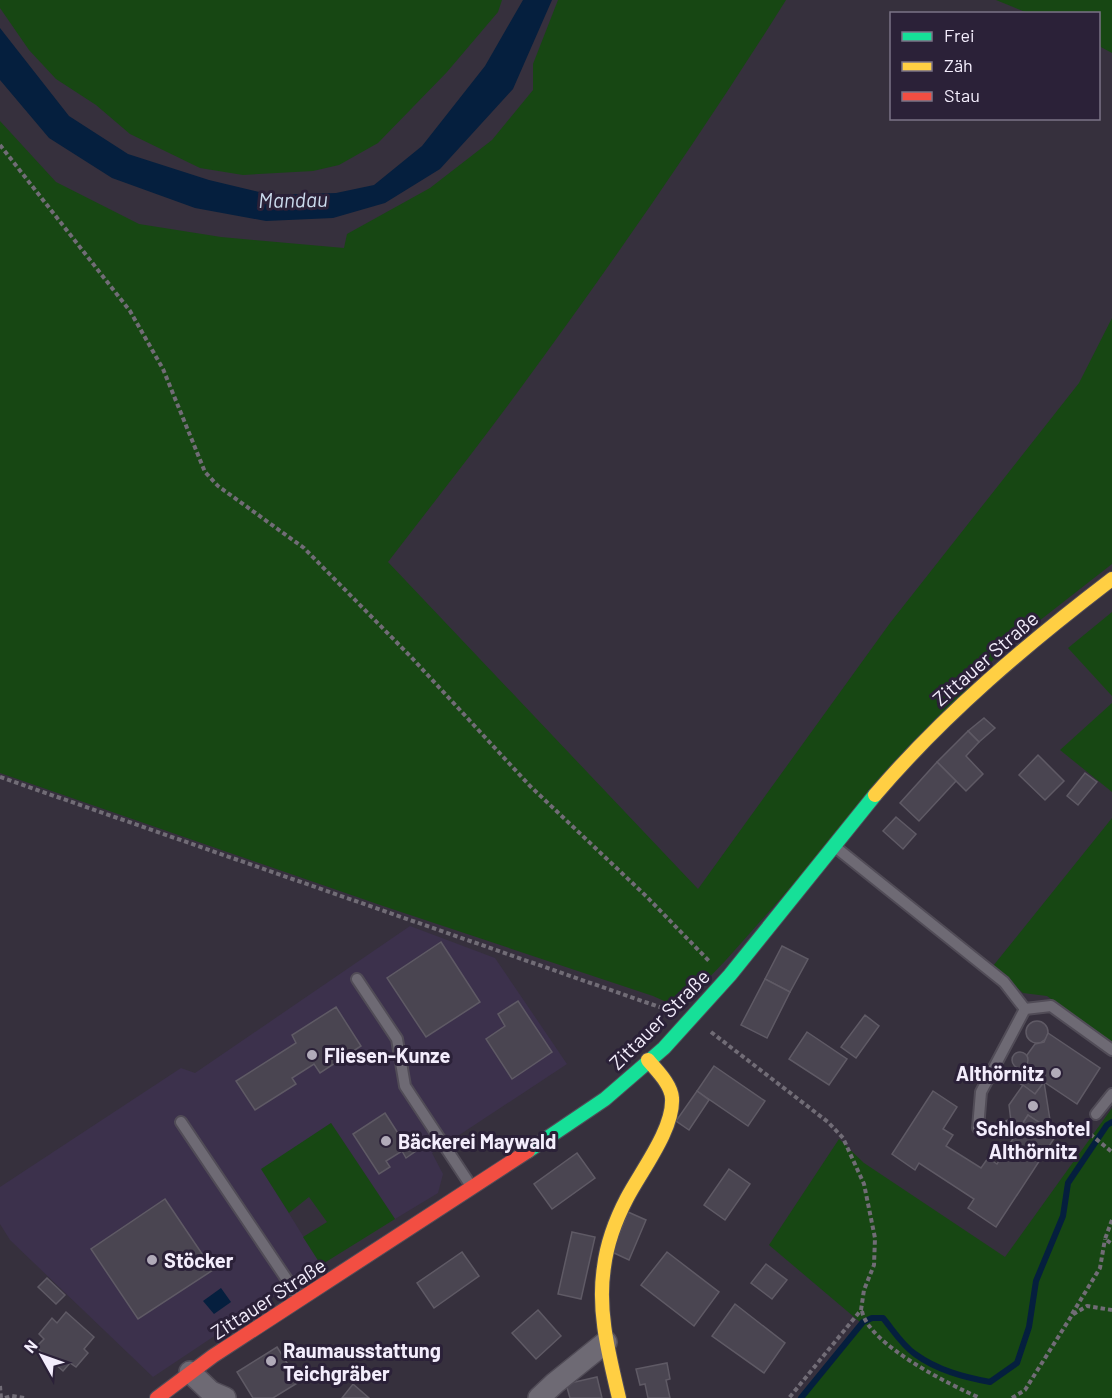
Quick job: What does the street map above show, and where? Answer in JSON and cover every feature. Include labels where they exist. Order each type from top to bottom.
[{"type":"main road","name":"Zittauer Straße","points":[[157,1398],[190,1372],[300,1299],[473,1189],[627,1081],[692,1018],[884,784],[949,715],[1009,661],[1112,579]]},
{"type":"main road","points":[[619,1398],[606,1342],[602,1308],[602,1275],[615,1224],[629,1192],[661,1136],[670,1115],[672,1100],[669,1088],[648,1060]]},
{"type":"street","points":[[539,1398],[606,1342]]},
{"type":"street","points":[[190,1372],[211,1392],[225,1398]]},
{"type":"lane","points":[[833,846],[1004,982],[1024,1009]]},
{"type":"lane","points":[[357,979],[398,1039],[405,1086],[473,1189]]},
{"type":"lane","points":[[1024,1009],[1051,1005],[1112,1050]]},
{"type":"lane","points":[[978,1128],[981,1092],[1024,1009]]},
{"type":"lane","points":[[1096,1114],[1112,1094]]},
{"type":"lane","points":[[181,1122],[300,1299]]},
{"type":"path","points":[[0,145],[130,311],[163,369],[205,472],[218,486],[304,548],[412,658],[530,786],[646,896],[727,978]]},
{"type":"path","points":[[0,777],[692,1018],[828,1122],[843,1138],[864,1184],[875,1238],[874,1265],[864,1290],[861,1310],[870,1331],[924,1371],[980,1398]]},
{"type":"path","points":[[1094,1137],[1112,1152]]},
{"type":"path","points":[[1012,1398],[1025,1390],[1100,1268],[1105,1239],[1112,1220]]},
{"type":"path","points":[[1105,1239],[1112,1244]]},
{"type":"path","points":[[1072,1315],[1087,1305],[1112,1310]]},
{"type":"path","points":[[789,1398],[861,1310]]},
{"type":"path","points":[[0,1386],[3,1398],[12,1396],[25,1398]]},
{"type":"shaded area","points":[[410,926],[495,958],[567,1064],[432,1153],[443,1174],[438,1193],[395,1219],[331,1123],[262,1170],[321,1265],[153,1377],[10,1240],[0,1224],[0,1187],[181,1068],[195,1073]]},
{"type":"green space","points":[[0,0],[502,0],[498,12],[447,72],[378,143],[339,165],[313,171],[243,175],[200,168],[130,134],[96,105],[56,79],[29,50],[0,8]]},
{"type":"green space","points":[[558,0],[786,0],[689,149],[587,296],[501,414],[388,562],[698,889],[890,623],[1079,383],[1112,318],[1112,564],[1002,650],[726,960],[680,1008],[653,996],[383,906],[0,773],[0,121],[56,182],[139,224],[221,237],[344,248],[347,234],[430,188],[492,140],[533,90],[533,64]]},
{"type":"green space","points":[[996,0],[1112,0],[1112,53],[1100,47],[1100,12],[1026,12]]},
{"type":"green space","points":[[1112,612],[1112,696],[1068,648]]},
{"type":"green space","points":[[1112,703],[1112,792],[1060,750]]},
{"type":"green space","points":[[1112,818],[1112,1043],[1047,996],[1023,993],[993,966]]},
{"type":"green space","points":[[1112,1108],[1112,1398],[799,1398],[860,1322],[769,1245],[839,1139],[864,1163],[1005,1257]]},
{"type":"green space","points":[[331,1123],[395,1219],[321,1265],[303,1237],[327,1222],[309,1197],[289,1213],[261,1169]]},
{"type":"water","name":"Mandau","points":[[523,0],[552,0],[513,89],[440,169],[385,203],[333,218],[266,221],[195,208],[112,178],[49,138],[0,80],[0,28],[69,116],[128,154],[209,180],[272,195],[336,193],[374,185],[422,146],[485,66]]},
{"type":"water","points":[[221,1288],[231,1302],[214,1314],[203,1301]]},
{"type":"building","points":[[984,718],[995,728],[979,742],[968,731]]},
{"type":"building","points":[[968,731],[979,742],[966,756],[983,774],[966,791],[937,762]]},
{"type":"building","points":[[1038,755],[1064,781],[1045,800],[1019,775]]},
{"type":"building","points":[[937,762],[956,781],[919,821],[900,803]]},
{"type":"building","points":[[1085,773],[1097,782],[1078,805],[1067,796]]},
{"type":"building","points":[[896,817],[916,834],[903,849],[883,831]]},
{"type":"building","points":[[441,942],[480,1002],[426,1037],[387,978]]},
{"type":"building","points":[[782,946],[808,959],[790,992],[765,979]]},
{"type":"building","points":[[765,979],[790,992],[767,1038],[741,1025]]},
{"type":"building","points":[[518,1001],[552,1052],[512,1079],[486,1039],[505,1026],[498,1014]]},
{"type":"building","name":"Fliesen-Kunze","points":[[336,1007],[361,1046],[320,1073],[314,1064],[292,1078],[296,1084],[255,1110],[236,1081],[296,1043],[292,1035]]},
{"type":"building","points":[[865,1015],[879,1026],[856,1058],[841,1047]]},
{"type":"building","points":[[1033,1021],[1041,1021],[1048,1028],[1048,1036],[1041,1043],[1033,1043],[1026,1036],[1026,1028]]},
{"type":"building","points":[[807,1032],[847,1059],[829,1085],[789,1059]]},
{"type":"building","name":"Althörnitz","points":[[1048,1033],[1100,1068],[1077,1104],[1044,1082],[1035,1094],[1012,1078],[1019,1068],[1027,1064],[1027,1055],[1035,1044],[1044,1042]]},
{"type":"building","points":[[1017,1052],[1023,1052],[1028,1060],[1026,1066],[1017,1068],[1012,1063],[1012,1057]]},
{"type":"building","points":[[714,1066],[765,1101],[748,1126],[697,1091]]},
{"type":"building","points":[[1044,1082],[1050,1120],[1046,1127],[1028,1115],[1013,1138],[1009,1105],[1023,1085],[1035,1094]]},
{"type":"building","points":[[697,1091],[709,1100],[689,1130],[676,1121]]},
{"type":"building","points":[[933,1091],[957,1107],[943,1129],[953,1135],[946,1146],[981,1168],[988,1158],[997,1164],[1028,1115],[1057,1134],[996,1227],[968,1208],[974,1199],[919,1163],[915,1170],[892,1154]]},
{"type":"building","name":"Bäckerei Maywald","points":[[385,1113],[401,1138],[406,1135],[417,1144],[416,1151],[406,1158],[402,1151],[386,1161],[390,1167],[379,1174],[353,1134]]},
{"type":"building","points":[[577,1153],[595,1178],[552,1209],[534,1184]]},
{"type":"building","points":[[729,1169],[750,1184],[725,1220],[704,1205]]},
{"type":"building","name":"Stöcker","points":[[165,1199],[213,1270],[138,1319],[91,1249]]},
{"type":"building","points":[[628,1212],[646,1220],[629,1260],[612,1252]]},
{"type":"building","points":[[572,1232],[595,1237],[581,1299],[558,1294]]},
{"type":"building","points":[[462,1252],[479,1276],[434,1308],[417,1283]]},
{"type":"building","points":[[667,1252],[719,1292],[694,1326],[641,1285]]},
{"type":"building","points":[[766,1264],[787,1280],[772,1299],[751,1283]]},
{"type":"building","points":[[47,1278],[65,1295],[56,1304],[38,1287]]},
{"type":"building","points":[[735,1304],[785,1343],[764,1373],[712,1336]]},
{"type":"building","points":[[538,1310],[561,1336],[536,1359],[512,1333]]},
{"type":"building","points":[[66,1312],[94,1337],[84,1349],[88,1353],[76,1367],[70,1363],[63,1371],[36,1347],[44,1339],[39,1334],[52,1318],[57,1323]]},
{"type":"building","points":[[277,1347],[299,1382],[273,1398],[253,1398],[237,1372]]},
{"type":"building","points":[[667,1363],[670,1379],[666,1380],[670,1398],[648,1398],[645,1384],[640,1385],[636,1369]]},
{"type":"building","points":[[597,1377],[602,1398],[570,1398],[566,1384]]},
{"type":"building","points":[[353,1384],[369,1398],[342,1398]]},
{"type":"waterway","points":[[801,1398],[863,1322],[872,1318],[883,1318],[906,1346],[923,1360],[960,1375],[990,1382],[1017,1363],[1029,1327],[1036,1281],[1063,1216],[1068,1183],[1107,1125],[1112,1122]]},
{"type":"traffic: fast","points":[[528,1151],[605,1099],[664,1048],[730,975],[875,795]]},
{"type":"traffic: slow","points":[[875,795],[958,708],[1018,654],[1112,579]]},
{"type":"traffic: slow","points":[[619,1398],[603,1316],[602,1283],[605,1258],[619,1214],[656,1150],[671,1110],[672,1098],[669,1088],[648,1060]]},
{"type":"traffic: jam","points":[[157,1398],[213,1356],[528,1151]]},
{"type":"place","name":"Fliesen-Kunze","points":[[312,1055]]},
{"type":"place","name":"Althörnitz","points":[[1056,1073]]},
{"type":"place","name":"Schlosshotel Althörnitz","points":[[1033,1106]]},
{"type":"place","name":"Bäckerei Maywald","points":[[386,1141]]},
{"type":"place","name":"Stöcker","points":[[152,1260]]},
{"type":"place","name":"Raumausstattung Teichgräber","points":[[271,1361]]}]
